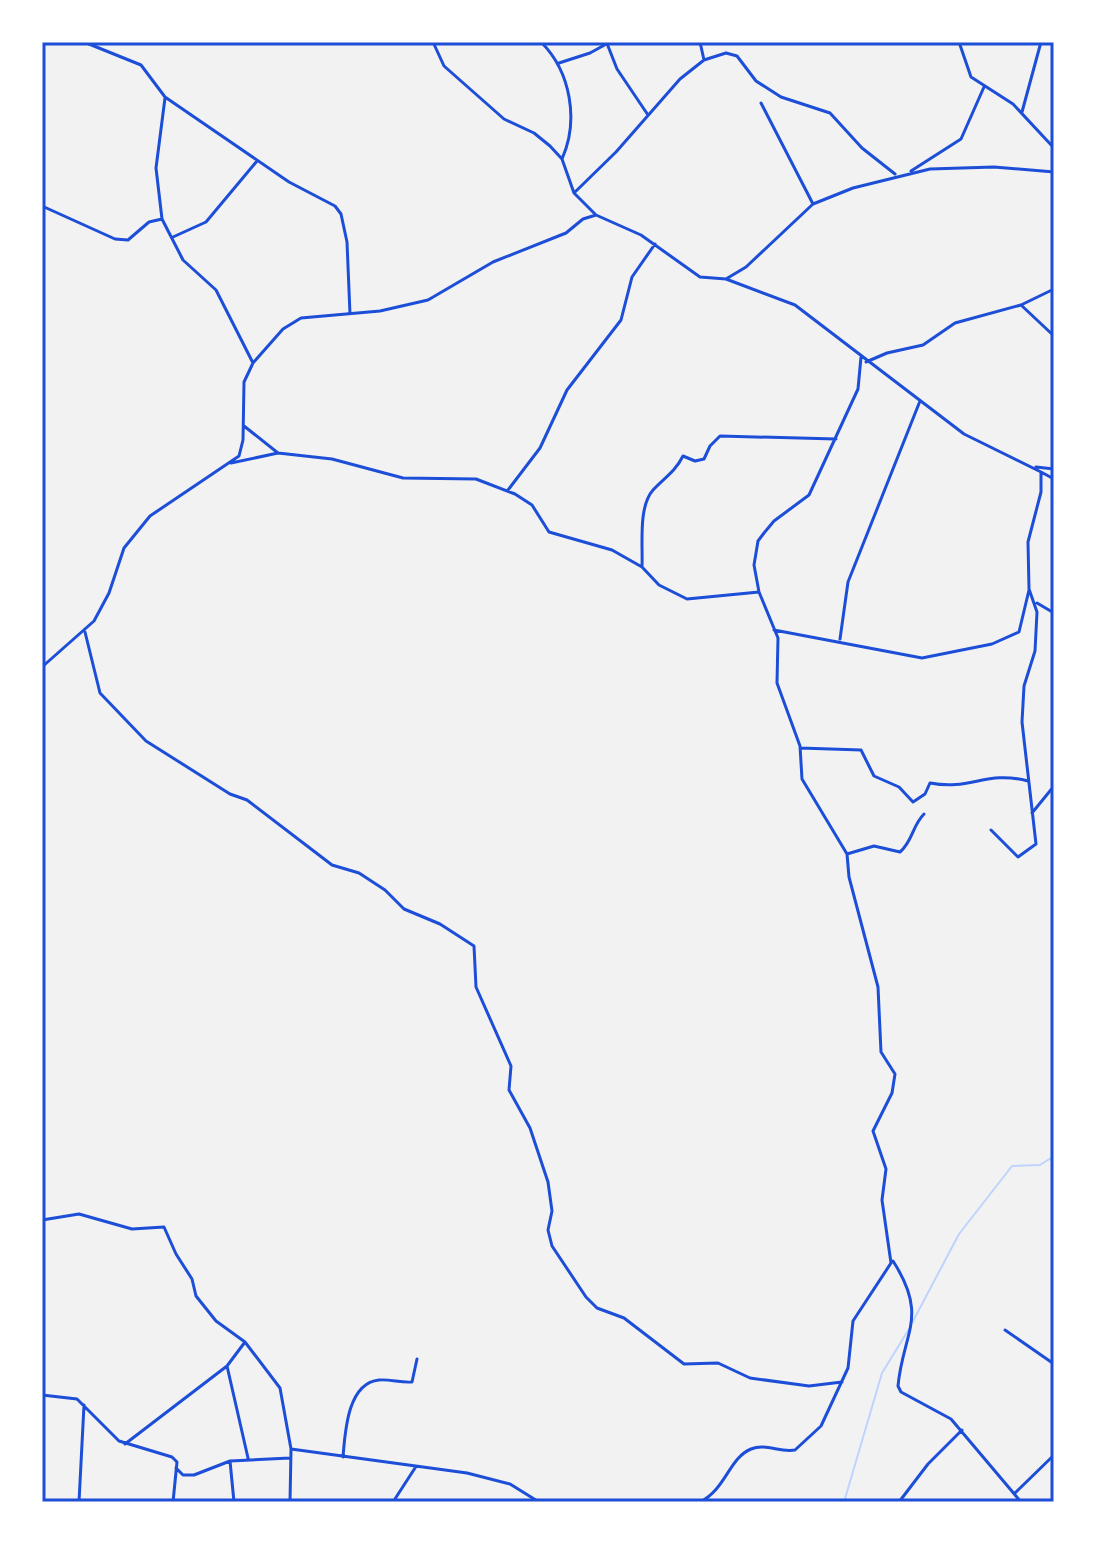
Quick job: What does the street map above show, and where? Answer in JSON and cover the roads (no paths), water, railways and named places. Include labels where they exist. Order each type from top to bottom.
[{"type":"street","points":[[84,42],[141,65],[165,97],[257,161],[335,206],[341,214],[349,264],[350,314]]},
{"type":"street","points":[[433,42],[444,66],[504,119],[534,133],[562,159],[574,193],[596,215],[626,226],[700,277],[726,279],[795,305],[971,439],[1054,479]]},
{"type":"street","points":[[541,42],[559,63],[566,83],[572,128],[562,159]]},
{"type":"street","points":[[700,42],[704,60]]},
{"type":"street","points":[[959,42],[964,66],[984,87],[1022,112],[1054,148]]},
{"type":"street","points":[[1022,112],[1041,42]]},
{"type":"street","points":[[559,63],[609,44],[617,69],[648,116]]},
{"type":"street","points":[[574,193],[680,79],[704,60],[726,53],[737,56],[763,87],[781,97],[830,113],[862,148],[896,175]]},
{"type":"street","points":[[911,171],[961,139],[984,87]]},
{"type":"street","points":[[165,97],[156,168],[162,219],[183,260],[216,290],[253,363]]},
{"type":"street","points":[[761,103],[813,204]]},
{"type":"street","points":[[173,237],[206,222],[257,161]]},
{"type":"street","points":[[726,279],[746,267],[813,204],[896,175],[911,171],[994,167],[1054,172]]},
{"type":"street","points":[[42,206],[115,239],[128,240],[149,222],[162,219]]},
{"type":"street","points":[[231,463],[241,449],[244,382],[253,363],[283,329],[301,318],[350,314],[428,300],[493,262],[566,233],[575,224],[596,215]]},
{"type":"street","points":[[508,490],[540,448],[567,390],[621,320],[632,277],[655,244]]},
{"type":"street","points":[[866,362],[923,345],[955,323],[1021,305],[1054,289]]},
{"type":"street","points":[[1021,305],[1054,336]]},
{"type":"street","points":[[861,357],[858,389],[838,439],[809,495],[774,521],[758,541],[754,565],[759,592],[778,638],[777,683],[800,748],[802,779],[810,798],[847,854],[849,877],[878,987],[881,1052],[895,1074],[892,1093],[873,1131],[886,1169],[882,1200],[891,1258],[905,1281],[913,1321],[898,1386],[901,1392],[939,1410],[962,1430],[1021,1502]]},
{"type":"street","points":[[840,640],[848,582],[920,401]]},
{"type":"street","points":[[244,426],[278,453]]},
{"type":"street","points":[[642,567],[644,522],[651,493],[676,471],[683,456],[695,461],[704,459],[710,446],[720,436],[838,439]]},
{"type":"street","points":[[42,667],[85,632],[105,602],[124,548],[150,516],[185,489],[231,463],[278,453],[332,459],[403,478],[476,479],[508,490],[532,505],[549,532],[596,544],[642,567],[659,585],[687,599],[759,592]]},
{"type":"street","points":[[1032,467],[1054,469]]},
{"type":"street","points":[[774,630],[840,640],[897,656],[922,658],[992,644],[1019,632],[1029,589],[1028,542],[1041,492],[1041,472]]},
{"type":"street","points":[[991,830],[1018,857],[1036,844],[1022,722],[1024,686],[1035,651],[1035,601],[1029,589]]},
{"type":"street","points":[[1035,601],[1054,613]]},
{"type":"street","points":[[85,632],[100,693],[146,741],[247,800],[332,865],[359,873],[385,890],[404,909],[440,924],[474,946],[476,987],[511,1066],[509,1090],[530,1128],[548,1182],[552,1211],[548,1230],[552,1246],[586,1297],[597,1308],[624,1318],[684,1364],[718,1363],[750,1378],[809,1386],[842,1382]]},
{"type":"street","points":[[800,748],[861,750],[874,776],[899,787],[913,802],[925,794],[930,783],[961,786],[996,775],[1028,781]]},
{"type":"street","points":[[1032,813],[1054,786]]},
{"type":"street","points":[[847,854],[874,846],[900,852],[909,844],[917,821],[924,814]]},
{"type":"street","points":[[42,1220],[79,1214],[132,1229],[164,1227],[192,1279],[196,1296],[216,1321],[245,1342],[280,1388],[291,1449],[290,1502]]},
{"type":"street","points":[[700,1502],[721,1487],[736,1460],[753,1448],[786,1452],[803,1445],[821,1426],[848,1368],[853,1321],[888,1270],[891,1258]]},
{"type":"street","points":[[1005,1330],[1054,1364]]},
{"type":"street","points":[[125,1444],[227,1366],[245,1342]]},
{"type":"street","points":[[343,1457],[351,1407],[364,1387],[381,1380],[412,1382],[417,1359]]},
{"type":"street","points":[[227,1366],[248,1458]]},
{"type":"street","points":[[42,1395],[66,1396],[84,1405],[125,1444],[172,1457],[183,1475],[194,1475],[230,1461],[248,1458],[290,1458]]},
{"type":"street","points":[[79,1502],[84,1405]]},
{"type":"street","points":[[899,1502],[928,1464],[962,1430]]},
{"type":"street","points":[[291,1449],[501,1481],[539,1502]]},
{"type":"street","points":[[1015,1493],[1054,1455]]},
{"type":"street","points":[[230,1461],[234,1502]]},
{"type":"street","points":[[173,1502],[176,1468]]},
{"type":"street","points":[[393,1502],[415,1468]]},
{"type":"waterway","points":[[912,1323],[959,1234],[1012,1166],[1040,1165],[1054,1156]]},
{"type":"waterway","points":[[844,1502],[882,1373],[909,1329]]}]
